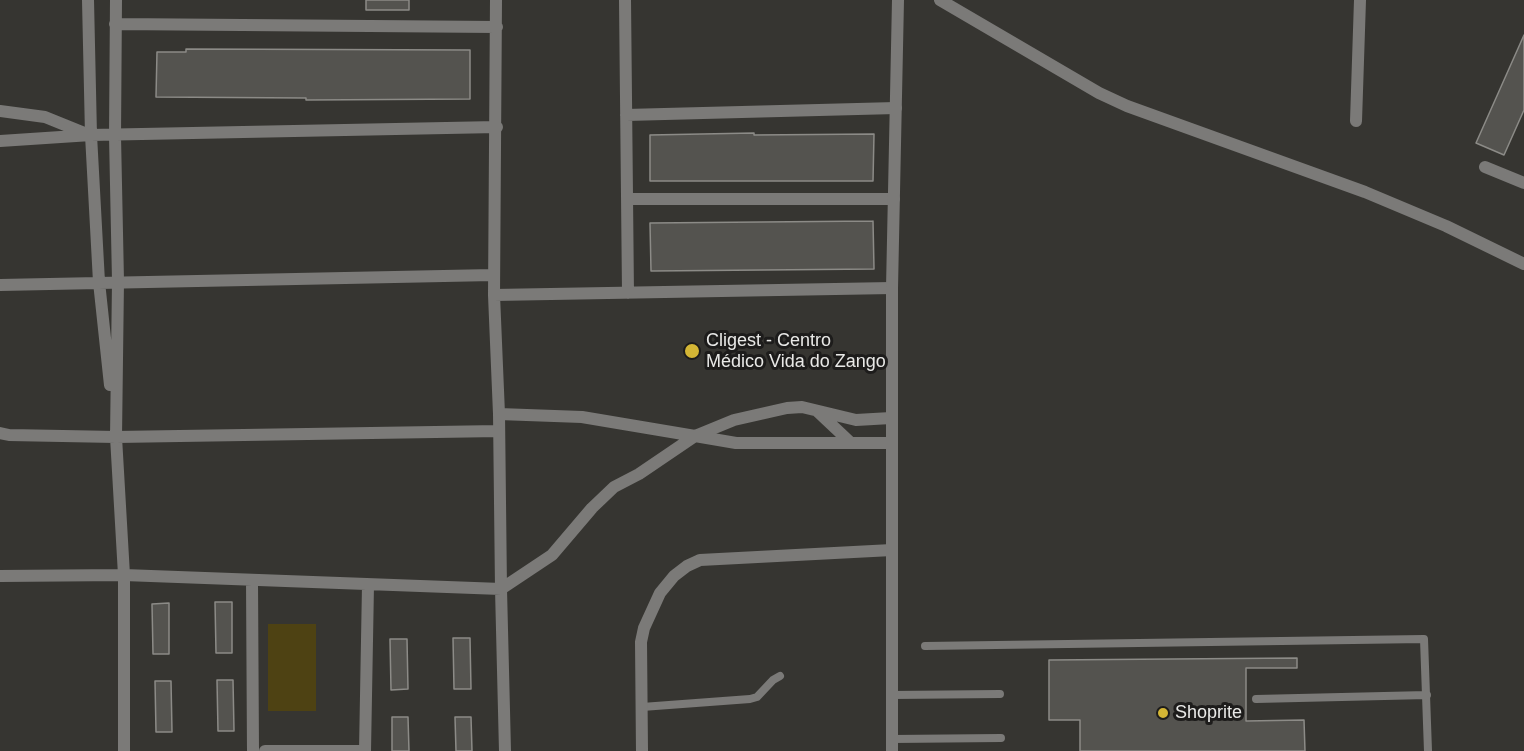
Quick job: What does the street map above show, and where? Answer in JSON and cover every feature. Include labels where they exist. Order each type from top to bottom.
[{"type":"street","points":[[88,0],[91,135],[99,282],[116,437],[124,576],[124,751]]},
{"type":"street","points":[[116,0],[115,136],[118,281],[116,437]]},
{"type":"street","points":[[496,0],[493,275],[499,414],[505,751]]},
{"type":"street","points":[[624,0],[628,293]]},
{"type":"street","points":[[892,745],[892,288],[898,0]]},
{"type":"street","points":[[940,0],[1099,93],[1127,106],[1365,192],[1446,226],[1524,264]]},
{"type":"street","points":[[1356,121],[1360,0]]},
{"type":"street","points":[[115,24],[497,27]]},
{"type":"street","points":[[626,115],[896,108]]},
{"type":"street","points":[[0,111],[45,117],[91,135]]},
{"type":"street","points":[[0,141],[91,135],[496,127]]},
{"type":"street","points":[[1485,167],[1524,183]]},
{"type":"street","points":[[627,199],[894,199]]},
{"type":"street","points":[[0,285],[493,275]]},
{"type":"street","points":[[494,295],[892,288]]},
{"type":"street","points":[[0,576],[124,576],[501,589],[552,555],[592,508],[614,487],[639,474],[695,436],[734,420],[802,406],[856,420],[891,418]]},
{"type":"street","points":[[816,410],[851,443]]},
{"type":"street","points":[[499,414],[582,417],[736,443],[891,443]]},
{"type":"street","points":[[816,443],[856,420]]},
{"type":"street","points":[[3,435],[116,437],[499,431]]},
{"type":"street","points":[[642,751],[641,642],[644,628],[660,593],[674,576],[700,560],[892,550]]},
{"type":"street","points":[[252,581],[253,751]]},
{"type":"street","points":[[265,751],[365,751],[368,585]]},
{"type":"lane","points":[[925,646],[1424,639],[1428,751]]},
{"type":"lane","points":[[642,707],[750,699],[757,697],[780,676]]},
{"type":"lane","points":[[892,695],[1000,694]]},
{"type":"lane","points":[[1256,699],[1427,695]]},
{"type":"lane","points":[[892,745],[1002,738]]},
{"type":"shaded area","points":[[268,624],[316,624],[316,711],[268,711]]},
{"type":"building","points":[[366,0],[409,0],[409,10],[366,10]]},
{"type":"building","points":[[1524,35],[1524,110],[1504,155],[1476,143]]},
{"type":"building","points":[[186,49],[470,50],[470,99],[306,100],[306,98],[156,97],[157,52],[186,52]]},
{"type":"building","points":[[754,133],[754,135],[874,134],[873,181],[650,181],[650,135]]},
{"type":"building","points":[[873,221],[874,269],[651,271],[650,223]]},
{"type":"building","points":[[215,602],[232,602],[232,653],[216,653]]},
{"type":"building","points":[[169,603],[169,654],[153,654],[152,604]]},
{"type":"building","points":[[453,638],[470,638],[471,689],[454,689]]},
{"type":"building","points":[[390,639],[407,639],[408,689],[391,690]]},
{"type":"building","points":[[1297,658],[1297,668],[1246,668],[1246,721],[1304,720],[1305,751],[1080,751],[1080,720],[1049,720],[1049,660]]},
{"type":"building","points":[[217,680],[233,680],[234,731],[218,731]]},
{"type":"building","points":[[155,681],[171,681],[172,732],[156,732]]},
{"type":"building","points":[[392,717],[408,717],[409,751],[392,751]]},
{"type":"building","points":[[455,717],[471,717],[472,751],[456,751]]},
{"type":"place","name":"Cligest - Centro Médico Vida do Zango","points":[[692,351]]},
{"type":"place","name":"Shoprite","points":[[1163,713]]}]
